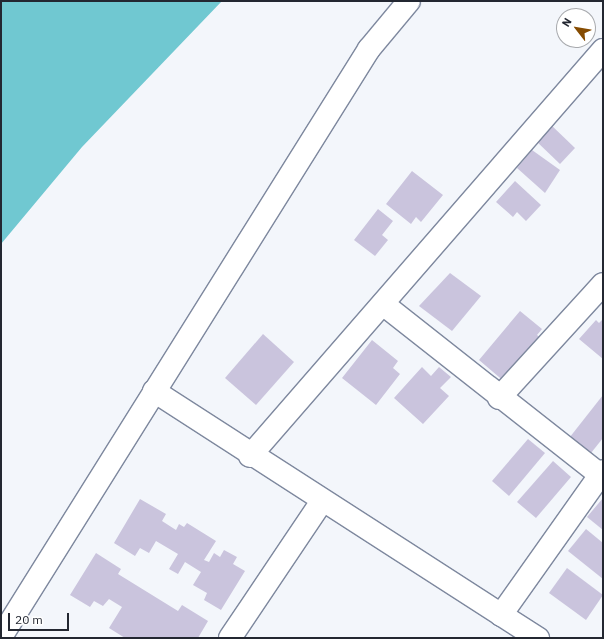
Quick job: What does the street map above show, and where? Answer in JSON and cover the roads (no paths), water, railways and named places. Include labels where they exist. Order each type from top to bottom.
[{"type":"street","points":[[1,637],[369,49],[409,1]]},
{"type":"street","points":[[250,456],[603,50]]},
{"type":"street","points":[[499,398],[603,284]]},
{"type":"street","points":[[383,304],[499,398],[602,473],[500,614]]},
{"type":"street","points":[[154,391],[250,456],[538,638]]},
{"type":"street","points":[[230,638],[322,501]]},
{"type":"water","points":[[1,1],[222,1],[82,147],[1,244]]}]
